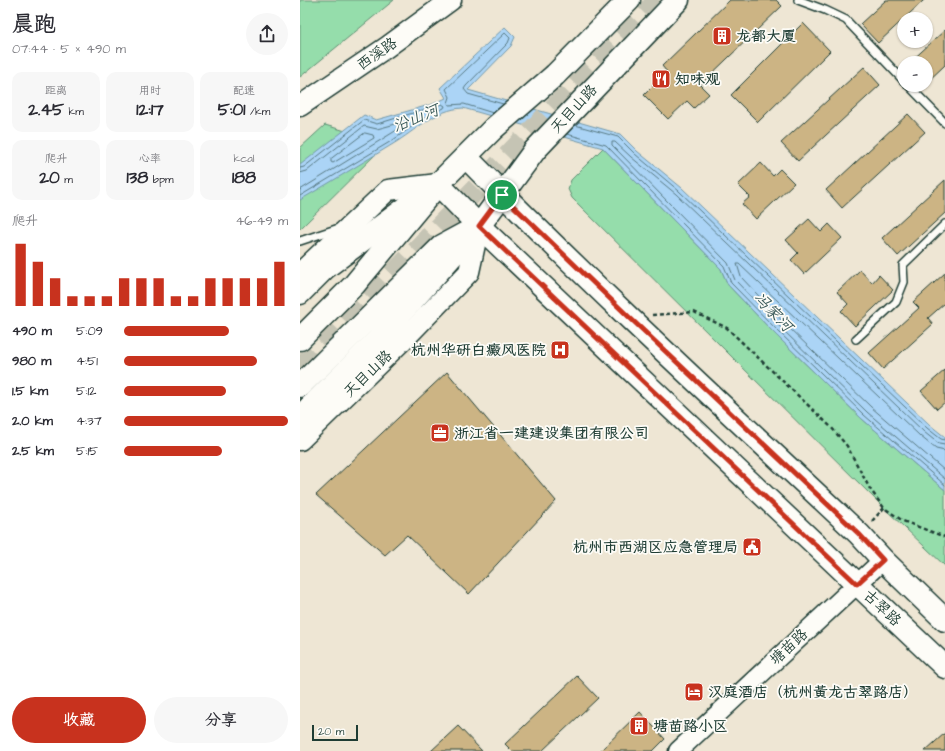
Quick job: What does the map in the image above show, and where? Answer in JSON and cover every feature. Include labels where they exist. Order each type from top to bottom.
[{"type":"main road","name":"西溪路","points":[[300,106],[387,47],[451,0]]},
{"type":"main road","points":[[300,339],[354,285],[438,184],[494,128],[556,76],[629,0]]},
{"type":"main road","name":"天目山路","points":[[300,440],[409,334],[469,272],[479,226],[535,150],[678,0]]},
{"type":"main road","points":[[466,157],[502,195],[859,534],[883,560],[945,620]]},
{"type":"main road","points":[[300,273],[388,190],[438,184]]},
{"type":"main road","points":[[300,293],[325,268],[438,184]]},
{"type":"main road","name":"古翠路","points":[[438,184],[479,226],[945,667]]},
{"type":"main road","points":[[300,417],[377,340],[479,226]]},
{"type":"main road","name":"天目山路","points":[[300,386],[442,246],[479,226]]},
{"type":"street","name":"塘苗路","points":[[678,751],[883,560]]},
{"type":"lane","points":[[798,0],[846,20],[897,73]]},
{"type":"lane","points":[[915,92],[945,123]]},
{"type":"lane","points":[[300,241],[352,224]]},
{"type":"lane","points":[[856,339],[896,302],[904,282],[903,265],[945,224]]},
{"type":"path","points":[[628,316],[694,312],[727,328],[831,427],[847,446],[870,489],[884,508],[903,521],[945,538]]},
{"type":"green space","points":[[300,0],[394,0],[300,77]]},
{"type":"green space","points":[[325,125],[387,143],[300,229],[300,148]]},
{"type":"green space","points":[[603,148],[721,269],[728,285],[775,334],[861,418],[945,490],[945,566],[884,508],[572,198],[568,189],[571,180]]},
{"type":"water","points":[[505,27],[515,37],[511,46],[468,90],[620,134],[637,151],[682,188],[930,425],[945,437],[945,490],[861,418],[775,334],[728,285],[721,269],[603,148],[463,108],[453,109],[435,116],[393,144],[300,200],[300,165],[364,115],[376,120],[433,104],[446,98],[440,88]]},
{"type":"building","name":"龙都大厦","points":[[730,0],[776,0],[782,6],[700,85],[709,94],[694,108],[687,101],[668,119],[644,95],[667,72],[662,66]]},
{"type":"building","points":[[886,0],[924,0],[911,12],[897,12],[897,25],[878,43],[860,24]]},
{"type":"building","points":[[803,23],[830,51],[758,122],[731,95]]},
{"type":"building","points":[[945,30],[945,65],[933,76],[933,56],[917,56],[925,48],[933,48],[933,41]]},
{"type":"building","points":[[864,67],[880,85],[798,161],[781,143]]},
{"type":"building","points":[[908,114],[925,132],[842,208],[826,190]]},
{"type":"building","points":[[761,163],[773,176],[780,169],[794,183],[756,219],[742,204],[750,197],[738,185]]},
{"type":"building","points":[[945,180],[945,213],[898,256],[882,238]]},
{"type":"building","points":[[809,219],[821,232],[829,224],[842,238],[804,274],[791,260],[798,253],[786,240]]},
{"type":"building","points":[[860,270],[872,283],[879,275],[893,290],[855,326],[841,311],[848,304],[837,292]]},
{"type":"building","points":[[945,273],[945,303],[928,318],[933,324],[883,369],[869,353],[919,308],[913,302]]},
{"type":"building","points":[[945,370],[945,402],[937,409],[921,391]]},
{"type":"building","name":"浙江省一建建设集团有限公司","points":[[447,372],[556,501],[469,594],[407,535],[385,555],[316,495]]},
{"type":"building","points":[[577,676],[598,698],[542,751],[512,751],[505,744]]},
{"type":"building","name":"塘苗路小区","points":[[640,712],[665,739],[653,751],[600,751]]},
{"type":"building","points":[[458,726],[482,751],[431,751]]},
{"type":"building","points":[[945,733],[945,751],[925,751]]},
{"type":"tunnel","points":[[300,369],[334,336],[659,0]]},
{"type":"place","name":"龙都大厦","points":[[722,36]]},
{"type":"place","name":"知味观","points":[[661,79]]},
{"type":"place","name":"杭州华研白癜风医院","points":[[560,350]]},
{"type":"place","name":"浙江省一建建设集团有限公司","points":[[440,433]]},
{"type":"place","name":"杭州市西湖区应急管理局","points":[[752,547]]},
{"type":"place","name":"汉庭酒店（杭州黄龙古翠路店）","points":[[694,692]]},
{"type":"place","name":"塘苗路小区","points":[[639,726]]},
{"type":"route","points":[[502,195],[859,534],[883,560],[857,584],[479,226],[502,195]]},
{"type":"water label","name":"沿山河","points":[[416,118]]},
{"type":"water label","name":"冯家河","points":[[773,312]]}]
